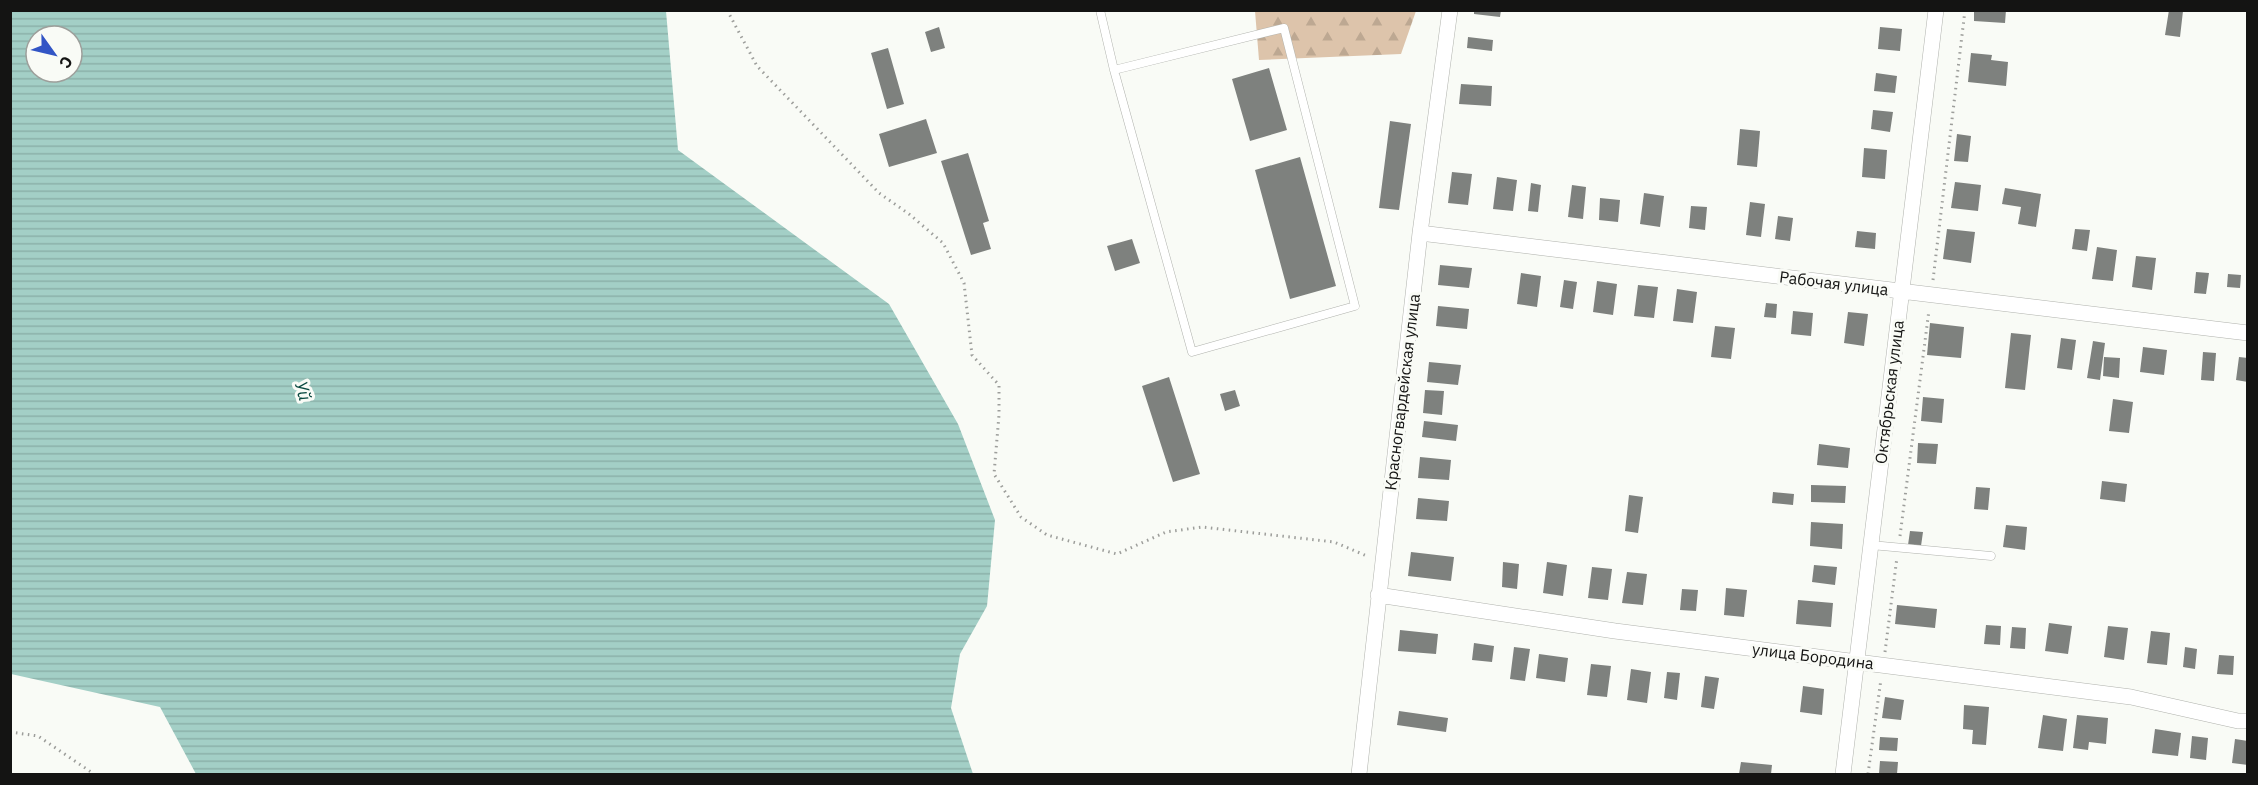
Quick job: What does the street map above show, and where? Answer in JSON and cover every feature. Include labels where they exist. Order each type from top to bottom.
[{"type":"street","name":"Красногвардейская улица","points":[[1359,774],[1420,233],[1450,10]]},
{"type":"street","name":"Октябрьская улица","points":[[1843,774],[1936,10]]},
{"type":"street","name":"Рабочая улица","points":[[1420,233],[2247,333]]},
{"type":"street","name":"улица Бородина","points":[[1378,596],[1615,631],[2131,697],[2247,722]]},
{"type":"lane","points":[[1100,10],[1114,70],[1192,352],[1355,306],[1284,28],[1114,70]]},
{"type":"lane","points":[[1871,545],[1991,556]]},
{"type":"path","points":[[727,10],[757,66],[879,193],[909,214],[943,243],[964,283],[972,355],[999,385],[994,474],[1021,517],[1047,535],[1117,554],[1166,532],[1203,527],[1334,542],[1382,563]]},
{"type":"path","points":[[1868,774],[1931,295],[1965,10]]},
{"type":"path","points":[[10,732],[38,736],[94,774]]},
{"type":"green space","points":[[1255,11],[1416,11],[1401,54],[1259,60]]},
{"type":"water","name":"Уй","points":[[11,10],[666,11],[678,150],[889,304],[958,424],[995,520],[987,606],[960,654],[951,708],[973,774],[196,774],[160,707],[11,674]]},
{"type":"building","points":[[1474,10],[1501,10],[1500,17],[1474,14]]},
{"type":"building","points":[[1974,10],[2006,10],[2005,23],[1974,21]]},
{"type":"building","points":[[2169,10],[2183,11],[2180,37],[2165,35]]},
{"type":"building","points":[[939,27],[945,48],[931,52],[925,32]]},
{"type":"building","points":[[1880,27],[1902,29],[1900,51],[1878,49]]},
{"type":"building","points":[[1468,37],[1493,40],[1492,51],[1467,48]]},
{"type":"building","points":[[888,48],[904,104],[887,109],[871,53]]},
{"type":"building","points":[[1971,53],[1992,55],[1991,60],[2008,62],[2006,86],[1968,82]]},
{"type":"building","points":[[1269,68],[1287,130],[1250,141],[1232,79]]},
{"type":"building","points":[[1876,73],[1897,76],[1895,93],[1874,91]]},
{"type":"building","points":[[1461,84],[1492,86],[1491,106],[1459,104]]},
{"type":"building","points":[[1873,110],[1893,112],[1890,132],[1871,129]]},
{"type":"building","points":[[926,119],[937,153],[889,167],[879,134]]},
{"type":"building","points":[[1390,121],[1411,124],[1399,210],[1379,208]]},
{"type":"building","points":[[1740,129],[1760,131],[1757,167],[1737,165]]},
{"type":"building","points":[[1957,134],[1971,136],[1968,162],[1954,161]]},
{"type":"building","points":[[1864,148],[1887,150],[1885,179],[1862,177]]},
{"type":"building","points":[[968,153],[989,221],[983,223],[991,249],[971,255],[941,161]]},
{"type":"building","points":[[1300,157],[1336,286],[1290,299],[1255,170]]},
{"type":"building","points":[[1452,172],[1472,174],[1468,205],[1448,203]]},
{"type":"building","points":[[1497,177],[1517,180],[1513,211],[1493,209]]},
{"type":"building","points":[[1955,182],[1981,185],[1978,211],[1951,208]]},
{"type":"building","points":[[1531,183],[1541,185],[1538,212],[1528,211]]},
{"type":"building","points":[[1572,185],[1586,187],[1583,219],[1568,217]]},
{"type":"building","points":[[2005,188],[2041,194],[2036,227],[2018,224],[2021,207],[2002,204]]},
{"type":"building","points":[[1644,193],[1664,196],[1660,227],[1640,224]]},
{"type":"building","points":[[1600,198],[1620,200],[1618,222],[1599,220]]},
{"type":"building","points":[[1750,202],[1765,204],[1761,237],[1746,235]]},
{"type":"building","points":[[1691,206],[1707,207],[1705,230],[1689,228]]},
{"type":"building","points":[[1778,216],[1793,218],[1790,241],[1775,239]]},
{"type":"building","points":[[1947,229],[1975,232],[1971,263],[1943,259]]},
{"type":"building","points":[[2075,229],[2090,230],[2087,251],[2072,249]]},
{"type":"building","points":[[1857,231],[1876,233],[1875,249],[1855,247]]},
{"type":"building","points":[[1132,239],[1140,263],[1115,271],[1107,246]]},
{"type":"building","points":[[2097,247],[2117,250],[2113,281],[2092,279]]},
{"type":"building","points":[[2136,256],[2156,258],[2152,290],[2132,287]]},
{"type":"building","points":[[1440,265],[1472,268],[1469,288],[1438,285]]},
{"type":"building","points":[[2196,272],[2209,273],[2206,294],[2194,293]]},
{"type":"building","points":[[1521,273],[1541,276],[1537,307],[1517,304]]},
{"type":"building","points":[[2228,274],[2241,275],[2240,288],[2227,287]]},
{"type":"building","points":[[1564,280],[1577,282],[1573,309],[1560,307]]},
{"type":"building","points":[[1597,281],[1617,284],[1613,315],[1593,312]]},
{"type":"building","points":[[1638,285],[1658,287],[1654,318],[1634,316]]},
{"type":"building","points":[[1677,289],[1697,292],[1693,323],[1673,321]]},
{"type":"building","points":[[1766,303],[1777,304],[1776,318],[1764,317]]},
{"type":"building","points":[[1438,306],[1469,309],[1467,329],[1436,326]]},
{"type":"building","points":[[1793,311],[1813,313],[1811,336],[1791,334]]},
{"type":"building","points":[[1848,312],[1868,314],[1864,346],[1844,343]]},
{"type":"building","points":[[1930,323],[1964,327],[1961,358],[1927,355]]},
{"type":"building","points":[[1715,326],[1735,328],[1731,359],[1711,357]]},
{"type":"building","points":[[2011,333],[2031,335],[2025,390],[2005,388]]},
{"type":"building","points":[[2061,338],[2076,340],[2072,370],[2057,368]]},
{"type":"building","points":[[2093,341],[2105,343],[2100,380],[2087,378]]},
{"type":"building","points":[[2143,347],[2167,350],[2164,375],[2140,372]]},
{"type":"building","points":[[2203,352],[2216,353],[2214,381],[2201,380]]},
{"type":"building","points":[[2104,357],[2120,358],[2119,378],[2103,376]]},
{"type":"building","points":[[2239,357],[2248,358],[2248,382],[2236,380]]},
{"type":"building","points":[[1429,362],[1461,365],[1458,385],[1427,382]]},
{"type":"building","points":[[1169,377],[1200,474],[1173,482],[1142,386]]},
{"type":"building","points":[[1235,390],[1240,406],[1225,411],[1220,394]]},
{"type":"building","points":[[1425,390],[1444,391],[1442,415],[1423,413]]},
{"type":"building","points":[[1923,397],[1944,399],[1942,423],[1921,421]]},
{"type":"building","points":[[2113,399],[2133,402],[2129,433],[2109,431]]},
{"type":"building","points":[[1424,421],[1458,425],[1456,441],[1422,437]]},
{"type":"building","points":[[1918,443],[1938,444],[1936,464],[1917,463]]},
{"type":"building","points":[[1819,444],[1850,448],[1848,468],[1817,465]]},
{"type":"building","points":[[1420,457],[1451,460],[1449,480],[1418,478]]},
{"type":"building","points":[[2102,481],[2127,484],[2125,502],[2100,499]]},
{"type":"building","points":[[1811,485],[1846,486],[1845,503],[1811,502]]},
{"type":"building","points":[[1976,487],[1990,488],[1988,510],[1974,509]]},
{"type":"building","points":[[1773,492],[1794,494],[1793,505],[1772,503]]},
{"type":"building","points":[[1629,495],[1643,497],[1638,533],[1625,531]]},
{"type":"building","points":[[1418,498],[1449,501],[1447,521],[1416,519]]},
{"type":"building","points":[[1811,522],[1843,524],[1842,549],[1810,546]]},
{"type":"building","points":[[2006,525],[2027,527],[2025,550],[2003,547]]},
{"type":"building","points":[[1910,531],[1923,532],[1921,546],[1908,545]]},
{"type":"building","points":[[1411,552],[1454,557],[1451,581],[1408,576]]},
{"type":"building","points":[[1503,562],[1519,564],[1517,589],[1502,587]]},
{"type":"building","points":[[1547,562],[1567,565],[1563,596],[1543,593]]},
{"type":"building","points":[[1814,565],[1837,567],[1835,585],[1812,582]]},
{"type":"building","points":[[1592,567],[1612,569],[1608,600],[1588,598]]},
{"type":"building","points":[[1627,572],[1647,574],[1643,605],[1622,603]]},
{"type":"building","points":[[1726,588],[1747,590],[1744,617],[1724,615]]},
{"type":"building","points":[[1682,589],[1698,590],[1696,611],[1680,610]]},
{"type":"building","points":[[1798,600],[1833,603],[1831,627],[1796,624]]},
{"type":"building","points":[[1897,605],[1937,609],[1935,628],[1895,624]]},
{"type":"building","points":[[2049,623],[2072,626],[2068,654],[2045,651]]},
{"type":"building","points":[[1986,625],[2001,626],[2000,645],[1984,644]]},
{"type":"building","points":[[2108,626],[2128,628],[2124,660],[2104,657]]},
{"type":"building","points":[[2012,627],[2026,628],[2025,649],[2010,648]]},
{"type":"building","points":[[1400,630],[1438,634],[1436,654],[1398,651]]},
{"type":"building","points":[[2151,631],[2170,633],[2167,665],[2147,663]]},
{"type":"building","points":[[1474,643],[1494,646],[1492,662],[1472,660]]},
{"type":"building","points":[[1514,647],[1530,649],[1525,681],[1510,679]]},
{"type":"building","points":[[2185,647],[2197,649],[2195,669],[2183,667]]},
{"type":"building","points":[[1539,654],[1568,658],[1565,682],[1536,678]]},
{"type":"building","points":[[2219,655],[2234,656],[2233,675],[2217,674]]},
{"type":"building","points":[[1591,664],[1611,666],[1607,697],[1587,695]]},
{"type":"building","points":[[1631,669],[1651,672],[1647,703],[1627,700]]},
{"type":"building","points":[[1667,672],[1680,673],[1677,700],[1664,698]]},
{"type":"building","points":[[1705,676],[1719,678],[1714,709],[1701,707]]},
{"type":"building","points":[[1803,686],[1824,689],[1822,715],[1800,712]]},
{"type":"building","points":[[1885,697],[1904,700],[1901,720],[1882,718]]},
{"type":"building","points":[[1964,705],[1989,707],[1986,745],[1972,744],[1973,730],[1963,729]]},
{"type":"building","points":[[1399,711],[1448,718],[1446,732],[1397,725]]},
{"type":"building","points":[[2043,715],[2067,719],[2063,751],[2038,748]]},
{"type":"building","points":[[2077,715],[2108,718],[2106,744],[2089,742],[2088,750],[2073,748]]},
{"type":"building","points":[[2155,729],[2181,733],[2178,756],[2152,753]]},
{"type":"building","points":[[2192,736],[2208,738],[2206,760],[2190,758]]},
{"type":"building","points":[[1880,737],[1898,738],[1897,751],[1879,750]]},
{"type":"building","points":[[2235,739],[2248,741],[2248,765],[2232,763]]},
{"type":"building","points":[[1880,761],[1898,762],[1897,774],[1879,774]]},
{"type":"building","points":[[1741,762],[1772,765],[1771,774],[1739,774]]}]
